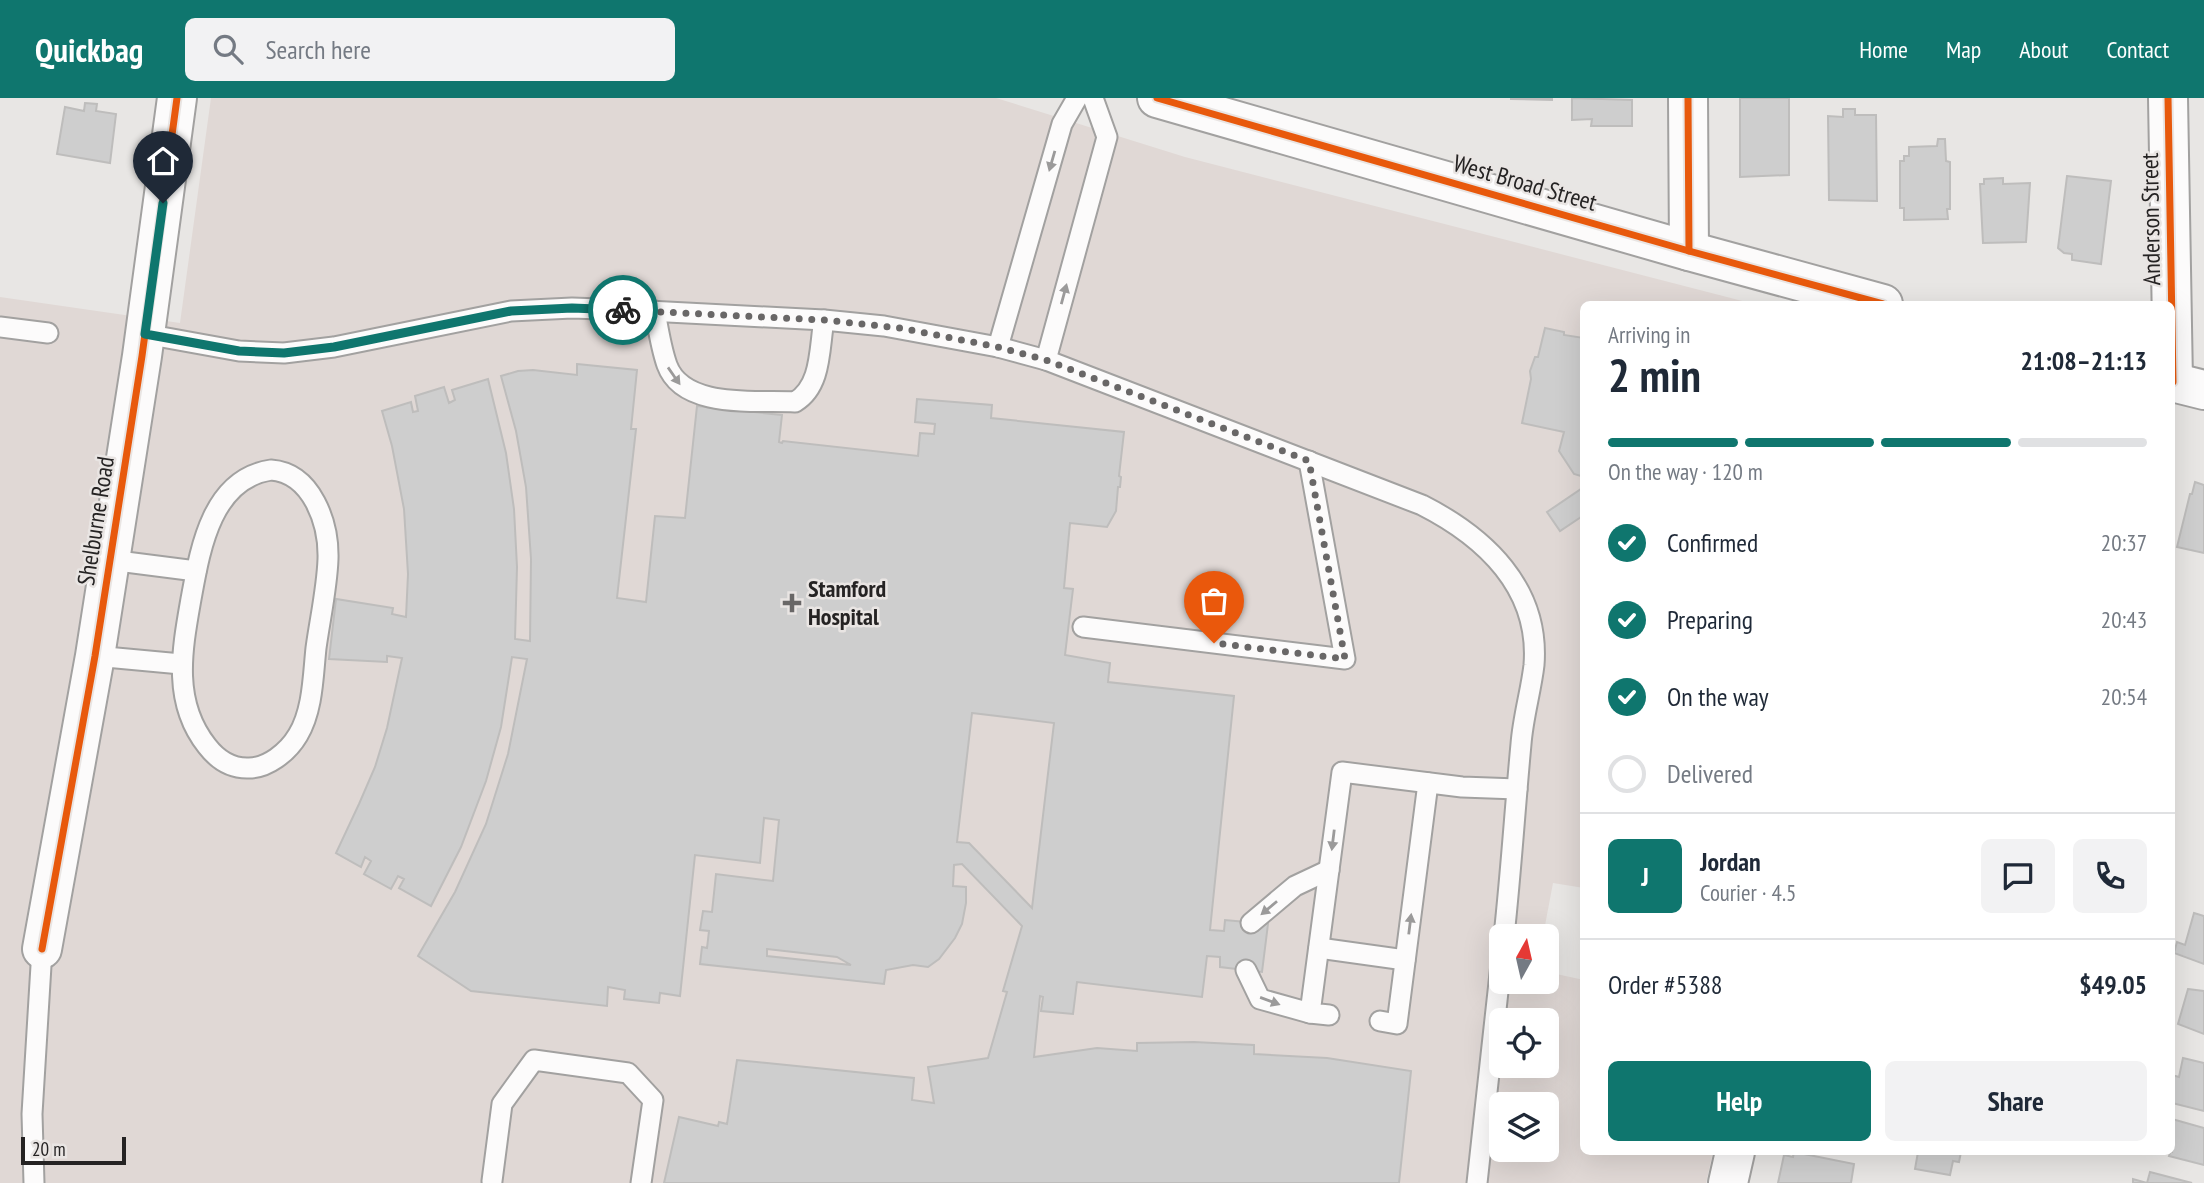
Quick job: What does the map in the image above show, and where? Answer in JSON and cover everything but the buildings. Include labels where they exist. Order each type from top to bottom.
[{"type":"street","name":"Shelburne Road","points":[[42,949],[95,656],[145,334],[177,98]]},
{"type":"street","name":"West Broad Street","points":[[1157,98],[1872,301]]},
{"type":"street","points":[[1688,98],[1689,251]]},
{"type":"street","name":"Anderson Street","points":[[2168,98],[2183,384]]},
{"type":"street","points":[[1728,1183],[1734,1155]]},
{"type":"lane","points":[[998,347],[1062,124],[1077,98]]},
{"type":"lane","points":[[1046,360],[1107,137],[1093,98]]},
{"type":"lane","points":[[145,334],[239,351],[284,353],[334,347],[511,311],[572,308],[824,320],[900,328],[998,347],[1046,360],[1397,494],[1435,511],[1476,538],[1511,575],[1526,604],[1533,634],[1534,662],[1522,729],[1505,924]]},
{"type":"lane","points":[[654,311],[667,366],[683,388],[711,398],[795,402],[804,396],[814,384],[824,320]]},
{"type":"lane","points":[[0,327],[48,333]]},
{"type":"lane","points":[[1083,627],[1345,659],[1309,461]]},
{"type":"lane","points":[[271,470],[289,473],[304,484],[317,505],[328,559],[307,710],[299,734],[291,745],[273,761],[253,768],[234,767],[212,753],[194,727],[184,698],[181,664],[196,571],[202,539],[214,514],[241,481],[251,475],[271,470]]},
{"type":"lane","points":[[110,560],[196,571]]},
{"type":"lane","points":[[95,656],[181,664]]},
{"type":"lane","points":[[1246,970],[1260,999],[1320,1014],[1319,948],[1342,772],[1428,783],[1517,789]]},
{"type":"lane","points":[[1380,1021],[1397,1024],[1428,783]]},
{"type":"lane","points":[[1251,923],[1295,886],[1329,870]]},
{"type":"lane","points":[[1319,948],[1405,960]]},
{"type":"lane","points":[[34,1183],[32,1114],[42,949]]},
{"type":"lane","points":[[1477,1183],[1498,994]]},
{"type":"lane","points":[[492,1181],[502,1104],[534,1060],[628,1073],[653,1101],[641,1183]]},
{"type":"shaded area","name":"Stamford Hospital","points":[[211,98],[996,98],[1185,157],[1742,301],[1580,301],[1580,887],[1553,883],[1545,924],[1489,924],[1489,994],[1559,994],[1559,975],[1580,979],[1580,1155],[1712,1155],[1706,1183],[0,1183],[0,297],[180,323]]},
{"type":"cycle path","points":[[42,949],[95,656],[142,356],[177,98]]},
{"type":"cycle path","points":[[1157,98],[1872,301]]},
{"type":"cycle path","points":[[1688,98],[1689,251]]},
{"type":"cycle path","points":[[2168,98],[2172,301]]},
{"type":"way so far","points":[[623,310],[824,320],[900,328],[998,347],[1046,360],[1309,461],[1345,659],[1214,643]]},
{"type":"place","name":"Stamford Hospital","points":[[792,603]]},
{"type":"route","points":[[163,203],[145,334],[239,351],[284,353],[334,347],[511,311],[572,308],[623,310]]}]
